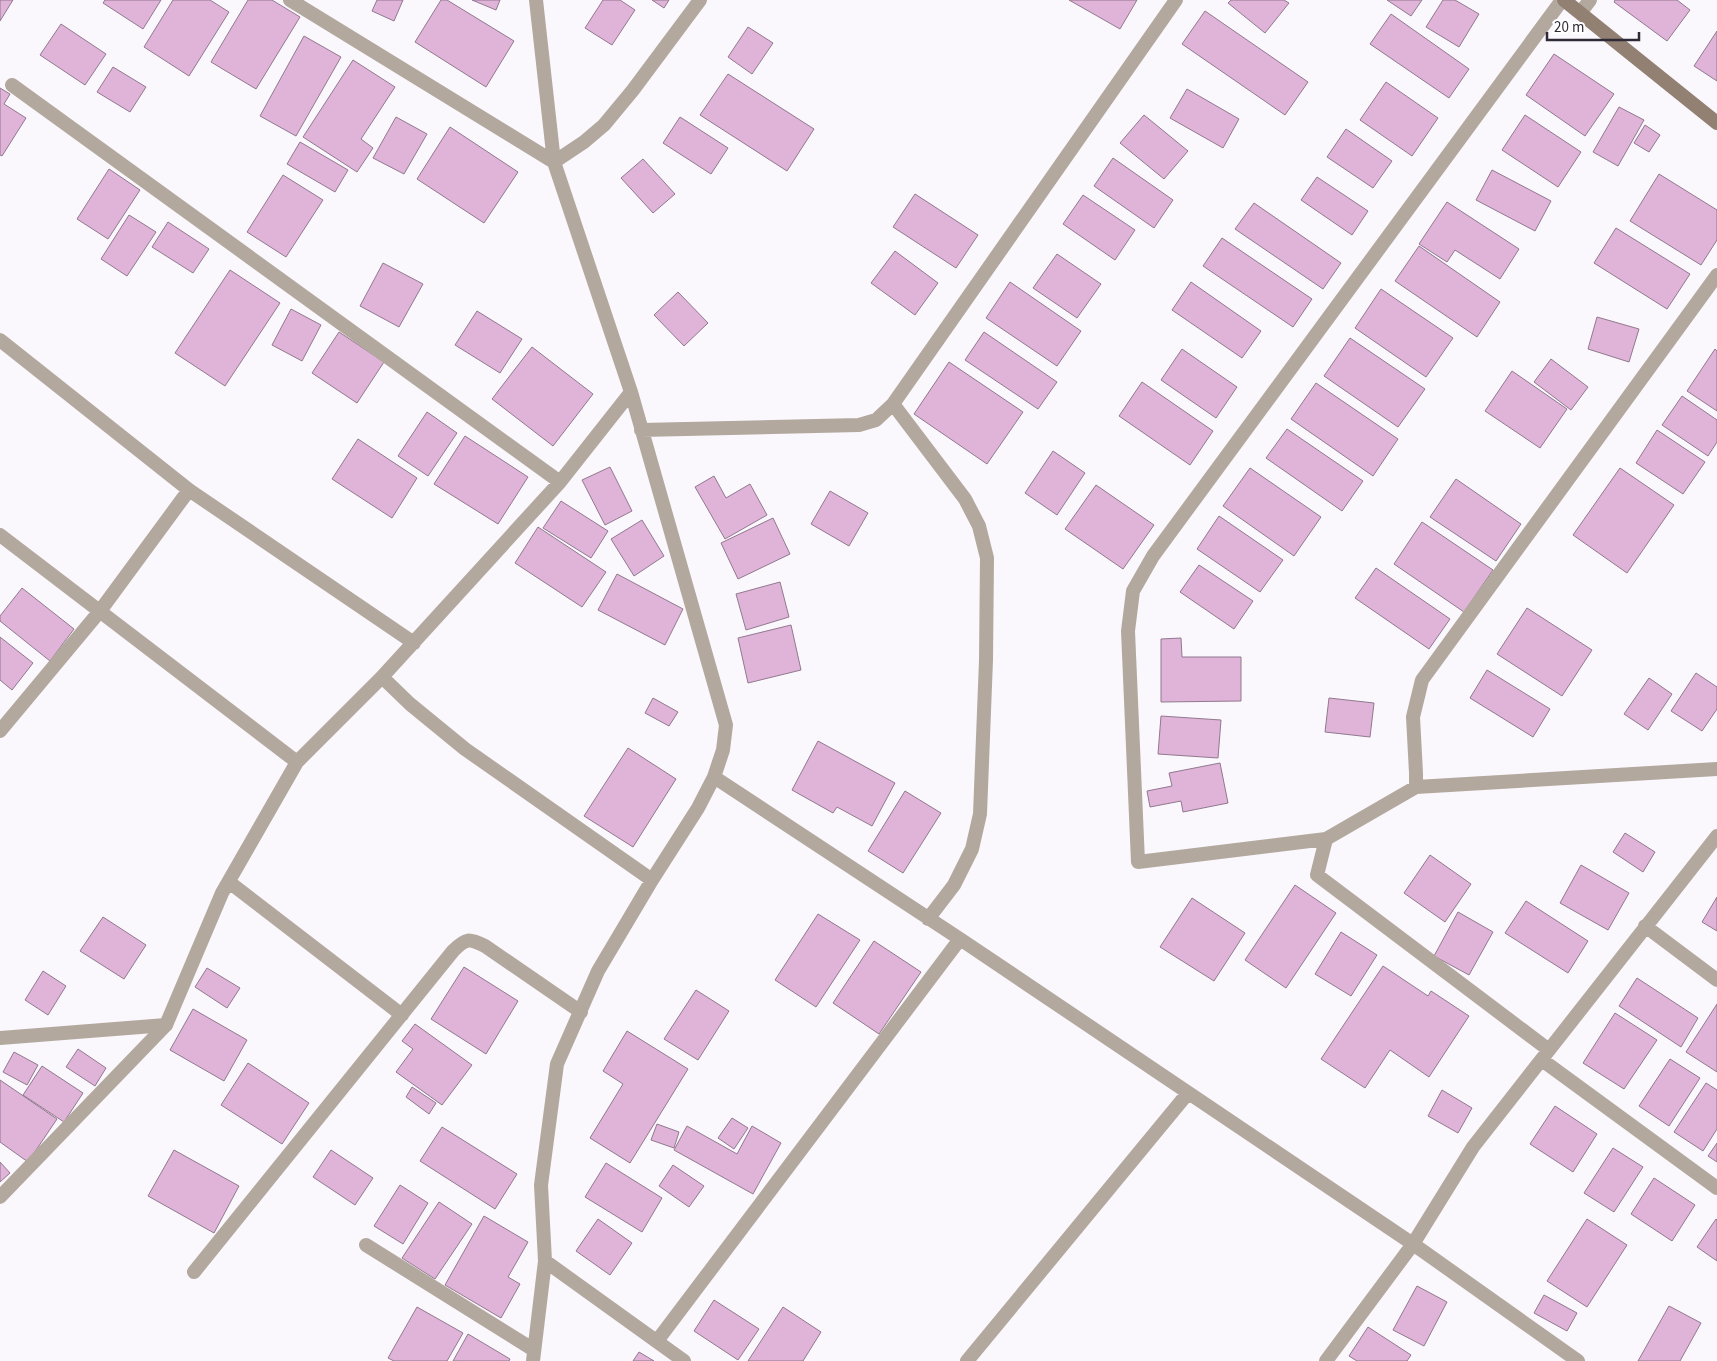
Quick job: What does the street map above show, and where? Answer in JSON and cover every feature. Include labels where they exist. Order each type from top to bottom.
[{"type":"main road","points":[[1563,0],[1581,12],[1717,123]]},
{"type":"street","points":[[290,0],[554,162]]},
{"type":"street","points":[[366,1245],[533,1355],[545,1261],[541,1185],[557,1064],[598,971],[652,880],[698,808],[714,777],[723,750],[726,725],[631,392],[554,162],[536,0]]},
{"type":"street","points":[[554,162],[584,142],[604,125],[633,90],[700,0]]},
{"type":"street","points":[[641,430],[859,425],[876,420],[892,404],[1176,0]]},
{"type":"street","points":[[1563,0],[1159,548],[1133,591],[1128,631],[1138,862],[1326,839],[1416,788],[1717,769]]},
{"type":"street","points":[[1581,12],[1590,0]]},
{"type":"street","points":[[12,85],[560,482]]},
{"type":"street","points":[[1416,788],[1413,717],[1422,680],[1717,275]]},
{"type":"street","points":[[0,340],[190,490],[414,643]]},
{"type":"street","points":[[0,1197],[166,1025],[229,882],[297,762],[414,643],[560,482],[631,392]]},
{"type":"street","points":[[892,404],[965,499],[979,526],[987,558],[986,660],[980,814],[972,849],[954,885],[928,919]]},
{"type":"street","points":[[0,731],[100,611],[190,490]]},
{"type":"street","points":[[0,534],[297,762]]},
{"type":"street","points":[[382,677],[410,704],[464,749],[652,880]]},
{"type":"street","points":[[714,777],[960,939],[1413,1244],[1578,1361]]},
{"type":"street","points":[[1326,1361],[1413,1244],[1473,1147],[1717,836]]},
{"type":"street","points":[[1326,839],[1318,875],[1717,1188]]},
{"type":"street","points":[[229,882],[402,1015]]},
{"type":"street","points":[[1645,926],[1717,980]]},
{"type":"street","points":[[657,1341],[960,939]]},
{"type":"street","points":[[194,1272],[462,942],[472,940],[485,946],[580,1012]]},
{"type":"street","points":[[0,1038],[166,1025]]},
{"type":"street","points":[[967,1361],[1188,1093]]},
{"type":"street","points":[[545,1261],[684,1361]]},
{"type":"building","points":[[0,0],[13,0],[0,21]]},
{"type":"building","points":[[105,0],[161,0],[143,29],[103,3]]},
{"type":"building","points":[[173,0],[210,0],[229,12],[189,76],[144,47]]},
{"type":"building","points":[[248,0],[272,0],[300,17],[256,89],[211,62]]},
{"type":"building","points":[[377,0],[403,0],[394,21],[372,11]]},
{"type":"building","points":[[441,0],[447,0],[514,41],[486,87],[415,42]]},
{"type":"building","points":[[472,0],[500,0],[496,10]]},
{"type":"building","points":[[603,0],[620,0],[635,10],[612,45],[585,28]]},
{"type":"building","points":[[652,0],[669,0],[664,8]]},
{"type":"building","points":[[1069,0],[1137,0],[1120,29]]},
{"type":"building","points":[[1231,0],[1284,0],[1289,3],[1265,33],[1228,3]]},
{"type":"building","points":[[1387,0],[1422,0],[1411,16]]},
{"type":"building","points":[[1443,0],[1455,0],[1479,14],[1459,47],[1426,27]]},
{"type":"building","points":[[1615,0],[1677,0],[1690,10],[1667,41],[1614,2]]},
{"type":"building","points":[[1205,11],[1308,82],[1285,115],[1182,44]]},
{"type":"building","points":[[1391,14],[1469,69],[1449,98],[1370,44]]},
{"type":"building","points":[[61,24],[106,54],[85,85],[40,55]]},
{"type":"building","points":[[748,27],[773,43],[752,74],[728,57]]},
{"type":"building","points":[[1717,31],[1717,81],[1694,66]]},
{"type":"building","points":[[304,36],[341,57],[296,136],[260,116]]},
{"type":"building","points":[[1554,54],[1614,94],[1585,136],[1526,95]]},
{"type":"building","points":[[353,60],[395,87],[361,139],[373,148],[357,172],[303,137]]},
{"type":"building","points":[[113,67],[146,87],[130,112],[97,92]]},
{"type":"building","points":[[728,74],[814,129],[787,171],[700,115]]},
{"type":"building","points":[[1386,82],[1438,118],[1412,156],[1360,120]]},
{"type":"building","points":[[0,88],[10,94],[4,104],[26,118],[2,156],[0,155]]},
{"type":"building","points":[[1187,89],[1239,119],[1223,148],[1170,118]]},
{"type":"building","points":[[1619,107],[1644,120],[1618,166],[1593,152]]},
{"type":"building","points":[[1144,115],[1188,151],[1164,179],[1120,143]]},
{"type":"building","points":[[1525,115],[1581,152],[1558,187],[1502,150]]},
{"type":"building","points":[[396,117],[427,134],[404,174],[373,158]]},
{"type":"building","points":[[680,117],[728,148],[711,174],[663,143]]},
{"type":"building","points":[[1645,125],[1660,135],[1649,152],[1634,143]]},
{"type":"building","points":[[450,127],[518,172],[484,223],[417,179]]},
{"type":"building","points":[[1346,129],[1392,161],[1373,188],[1327,157]]},
{"type":"building","points":[[300,142],[348,170],[335,192],[287,164]]},
{"type":"building","points":[[1113,158],[1173,200],[1154,228],[1094,186]]},
{"type":"building","points":[[643,159],[675,194],[653,213],[621,178]]},
{"type":"building","points":[[109,169],[140,190],[108,239],[77,219]]},
{"type":"building","points":[[1492,170],[1551,201],[1535,231],[1476,200]]},
{"type":"building","points":[[1659,174],[1717,210],[1717,240],[1701,265],[1630,221]]},
{"type":"building","points":[[283,175],[323,200],[286,257],[247,232]]},
{"type":"building","points":[[1317,177],[1368,211],[1352,235],[1301,200]]},
{"type":"building","points":[[915,194],[978,235],[956,268],[893,227]]},
{"type":"building","points":[[1083,195],[1135,230],[1115,260],[1063,224]]},
{"type":"building","points":[[1447,202],[1519,249],[1500,279],[1455,250],[1447,262],[1419,244]]},
{"type":"building","points":[[1254,203],[1341,263],[1323,289],[1235,229]]},
{"type":"building","points":[[129,215],[156,232],[127,276],[101,259]]},
{"type":"building","points":[[168,222],[209,249],[193,273],[152,247]]},
{"type":"building","points":[[1616,228],[1690,274],[1667,309],[1594,263]]},
{"type":"building","points":[[1222,238],[1312,299],[1293,327],[1203,266]]},
{"type":"building","points":[[1419,246],[1500,302],[1477,337],[1395,281]]},
{"type":"building","points":[[895,251],[938,283],[915,315],[871,283]]},
{"type":"building","points":[[1057,254],[1101,284],[1077,318],[1033,288]]},
{"type":"building","points":[[383,263],[423,284],[399,327],[360,306]]},
{"type":"building","points":[[230,270],[280,303],[225,386],[175,353]]},
{"type":"building","points":[[1010,282],[1081,331],[1057,366],[986,318]]},
{"type":"building","points":[[1191,282],[1261,331],[1242,358],[1172,310]]},
{"type":"building","points":[[1381,289],[1453,338],[1426,377],[1355,328]]},
{"type":"building","points":[[678,292],[708,323],[684,346],[654,315]]},
{"type":"building","points":[[291,309],[321,325],[302,361],[272,345]]},
{"type":"building","points":[[477,311],[522,339],[500,373],[455,345]]},
{"type":"building","points":[[1597,317],[1639,329],[1629,362],[1588,349]]},
{"type":"building","points":[[339,332],[384,362],[357,403],[312,373]]},
{"type":"building","points":[[984,332],[1057,382],[1038,409],[965,360]]},
{"type":"building","points":[[1350,338],[1425,389],[1398,427],[1324,376]]},
{"type":"building","points":[[532,347],[593,394],[553,446],[492,399]]},
{"type":"building","points":[[1182,349],[1237,387],[1216,418],[1161,380]]},
{"type":"building","points":[[1715,349],[1717,351],[1717,411],[1687,391]]},
{"type":"building","points":[[1551,359],[1588,387],[1571,410],[1534,382]]},
{"type":"building","points":[[949,362],[1023,412],[987,464],[914,414]]},
{"type":"building","points":[[1512,371],[1567,409],[1540,448],[1485,411]]},
{"type":"building","points":[[1142,382],[1213,431],[1190,465],[1119,416]]},
{"type":"building","points":[[1316,383],[1398,439],[1373,476],[1291,419]]},
{"type":"building","points":[[1682,396],[1717,420],[1717,442],[1708,456],[1662,425]]},
{"type":"building","points":[[427,412],[457,433],[428,476],[398,456]]},
{"type":"building","points":[[1287,429],[1363,481],[1342,511],[1266,458]]},
{"type":"building","points":[[1657,430],[1705,462],[1683,494],[1636,463]]},
{"type":"building","points":[[465,436],[528,477],[498,524],[434,484]]},
{"type":"building","points":[[358,439],[417,478],[392,518],[332,479]]},
{"type":"building","points":[[1053,451],[1085,473],[1057,515],[1025,493]]},
{"type":"building","points":[[610,467],[632,511],[605,525],[582,480]]},
{"type":"building","points":[[1250,468],[1321,517],[1294,556],[1223,506]]},
{"type":"building","points":[[1620,468],[1674,505],[1627,573],[1573,535]]},
{"type":"building","points":[[714,476],[726,498],[750,484],[767,515],[725,539],[695,487]]},
{"type":"building","points":[[1456,479],[1521,524],[1496,561],[1430,517]]},
{"type":"building","points":[[1096,485],[1154,525],[1123,569],[1065,529]]},
{"type":"building","points":[[830,491],[868,513],[849,546],[811,524]]},
{"type":"building","points":[[561,501],[608,531],[591,558],[543,528]]},
{"type":"building","points":[[1219,516],[1283,560],[1260,592],[1197,549]]},
{"type":"building","points":[[773,518],[790,554],[738,579],[721,543]]},
{"type":"building","points":[[642,520],[664,556],[634,576],[611,539]]},
{"type":"building","points":[[1422,522],[1493,570],[1464,612],[1394,564]]},
{"type":"building","points":[[538,527],[606,572],[582,607],[515,563]]},
{"type":"building","points":[[1199,565],[1253,601],[1234,629],[1180,592]]},
{"type":"building","points":[[1376,568],[1450,619],[1429,649],[1355,598]]},
{"type":"building","points":[[617,574],[683,609],[665,645],[598,610]]},
{"type":"building","points":[[780,582],[789,617],[746,630],[736,594]]},
{"type":"building","points":[[22,588],[74,629],[50,661],[0,621],[0,616]]},
{"type":"building","points":[[1527,608],[1592,650],[1562,696],[1497,654]]},
{"type":"building","points":[[791,625],[801,670],[748,683],[738,638]]},
{"type":"building","points":[[0,637],[33,663],[12,690],[0,680]]},
{"type":"building","points":[[1181,638],[1182,657],[1241,657],[1241,701],[1161,702],[1161,639]]},
{"type":"building","points":[[1487,670],[1550,709],[1533,737],[1470,698]]},
{"type":"building","points":[[1696,673],[1717,687],[1717,709],[1702,731],[1671,711]]},
{"type":"building","points":[[1649,678],[1672,694],[1648,730],[1624,714]]},
{"type":"building","points":[[653,698],[678,712],[669,726],[645,713]]},
{"type":"building","points":[[1329,698],[1374,703],[1370,737],[1325,732]]},
{"type":"building","points":[[1161,716],[1221,720],[1218,758],[1158,754]]},
{"type":"building","points":[[818,741],[895,783],[872,826],[837,807],[833,813],[792,790]]},
{"type":"building","points":[[628,748],[676,779],[633,847],[584,816]]},
{"type":"building","points":[[1220,763],[1228,803],[1183,812],[1181,801],[1150,807],[1147,791],[1172,786],[1169,773]]},
{"type":"building","points":[[905,791],[941,813],[903,873],[868,851]]},
{"type":"building","points":[[1625,833],[1655,852],[1643,872],[1613,852]]},
{"type":"building","points":[[1430,855],[1471,884],[1445,922],[1404,893]]},
{"type":"building","points":[[1581,865],[1629,893],[1608,930],[1560,903]]},
{"type":"building","points":[[1295,885],[1336,913],[1286,988],[1245,960]]},
{"type":"building","points":[[1717,897],[1717,931],[1702,922]]},
{"type":"building","points":[[1192,898],[1245,933],[1214,981],[1160,947]]},
{"type":"building","points":[[1526,901],[1588,941],[1568,973],[1505,933]]},
{"type":"building","points":[[1458,912],[1493,932],[1469,975],[1434,956]]},
{"type":"building","points":[[818,914],[860,940],[816,1007],[775,980]]},
{"type":"building","points":[[103,917],[146,945],[124,979],[80,951]]},
{"type":"building","points":[[1341,932],[1377,955],[1351,996],[1315,974]]},
{"type":"building","points":[[874,941],[921,972],[879,1034],[833,1003]]},
{"type":"building","points":[[1383,966],[1428,996],[1431,991],[1469,1016],[1429,1077],[1390,1050],[1365,1088],[1321,1059]]},
{"type":"building","points":[[464,967],[518,1001],[486,1054],[431,1019]]},
{"type":"building","points":[[207,968],[240,988],[227,1008],[195,987]]},
{"type":"building","points":[[43,971],[66,986],[48,1015],[25,1000]]},
{"type":"building","points":[[1637,978],[1698,1018],[1681,1047],[1619,1006]]},
{"type":"building","points":[[696,990],[729,1011],[698,1060],[664,1039]]},
{"type":"building","points":[[1717,1004],[1717,1072],[1686,1052]]},
{"type":"building","points":[[193,1009],[247,1040],[224,1081],[170,1050]]},
{"type":"building","points":[[1615,1013],[1657,1040],[1624,1089],[1583,1063]]},
{"type":"building","points":[[415,1024],[472,1065],[442,1105],[396,1072],[413,1049],[402,1041]]},
{"type":"building","points":[[627,1031],[688,1069],[630,1163],[590,1138],[623,1084],[603,1071]]},
{"type":"building","points":[[78,1049],[106,1068],[95,1086],[66,1067]]},
{"type":"building","points":[[14,1052],[38,1065],[27,1085],[3,1072]]},
{"type":"building","points":[[1670,1059],[1700,1078],[1669,1126],[1639,1106]]},
{"type":"building","points":[[248,1063],[309,1103],[282,1144],[221,1105]]},
{"type":"building","points":[[42,1066],[83,1093],[64,1122],[23,1095]]},
{"type":"building","points":[[0,1080],[57,1119],[28,1162],[0,1142]]},
{"type":"building","points":[[1706,1083],[1717,1090],[1717,1129],[1703,1151],[1674,1132]]},
{"type":"building","points":[[412,1087],[436,1103],[429,1114],[406,1097]]},
{"type":"building","points":[[1442,1090],[1472,1108],[1458,1133],[1428,1116]]},
{"type":"building","points":[[1555,1106],[1597,1134],[1573,1172],[1530,1144]]},
{"type":"building","points":[[732,1118],[748,1128],[734,1149],[718,1138]]},
{"type":"building","points":[[657,1124],[679,1132],[674,1148],[651,1140]]},
{"type":"building","points":[[687,1126],[737,1154],[752,1126],[781,1143],[753,1194],[674,1150]]},
{"type":"building","points":[[442,1127],[517,1174],[495,1209],[420,1161]]},
{"type":"building","points":[[1717,1143],[1717,1162],[1708,1156]]},
{"type":"building","points":[[1613,1148],[1643,1167],[1614,1212],[1584,1193]]},
{"type":"building","points":[[174,1150],[239,1186],[214,1233],[148,1196]]},
{"type":"building","points":[[331,1150],[373,1178],[355,1205],[313,1177]]},
{"type":"building","points":[[0,1162],[10,1173],[0,1182]]},
{"type":"building","points":[[606,1163],[662,1198],[642,1232],[585,1197]]},
{"type":"building","points":[[673,1165],[704,1186],[689,1207],[659,1186]]},
{"type":"building","points":[[1654,1178],[1695,1205],[1672,1241],[1631,1214]]},
{"type":"building","points":[[400,1185],[428,1203],[403,1244],[374,1226]]},
{"type":"building","points":[[439,1202],[472,1224],[435,1279],[402,1258]]},
{"type":"building","points":[[484,1216],[528,1242],[508,1277],[520,1284],[501,1318],[445,1285]]},
{"type":"building","points":[[598,1219],[632,1243],[610,1275],[576,1251]]},
{"type":"building","points":[[1587,1219],[1627,1245],[1587,1307],[1547,1281]]},
{"type":"building","points":[[1717,1220],[1717,1261],[1697,1247]]},
{"type":"building","points":[[1417,1286],[1447,1302],[1424,1346],[1393,1330]]},
{"type":"building","points":[[1544,1295],[1577,1313],[1567,1331],[1534,1313]]},
{"type":"building","points":[[714,1300],[759,1329],[738,1360],[694,1331]]},
{"type":"building","points":[[1669,1306],[1701,1323],[1680,1361],[1638,1361]]},
{"type":"building","points":[[417,1307],[463,1333],[447,1361],[394,1361],[388,1358]]},
{"type":"building","points":[[783,1307],[821,1332],[803,1361],[748,1361]]},
{"type":"building","points":[[1368,1327],[1411,1355],[1407,1361],[1357,1361],[1349,1356]]},
{"type":"building","points":[[468,1334],[510,1359],[509,1361],[453,1361]]},
{"type":"building","points":[[639,1352],[654,1361],[633,1361]]}]
